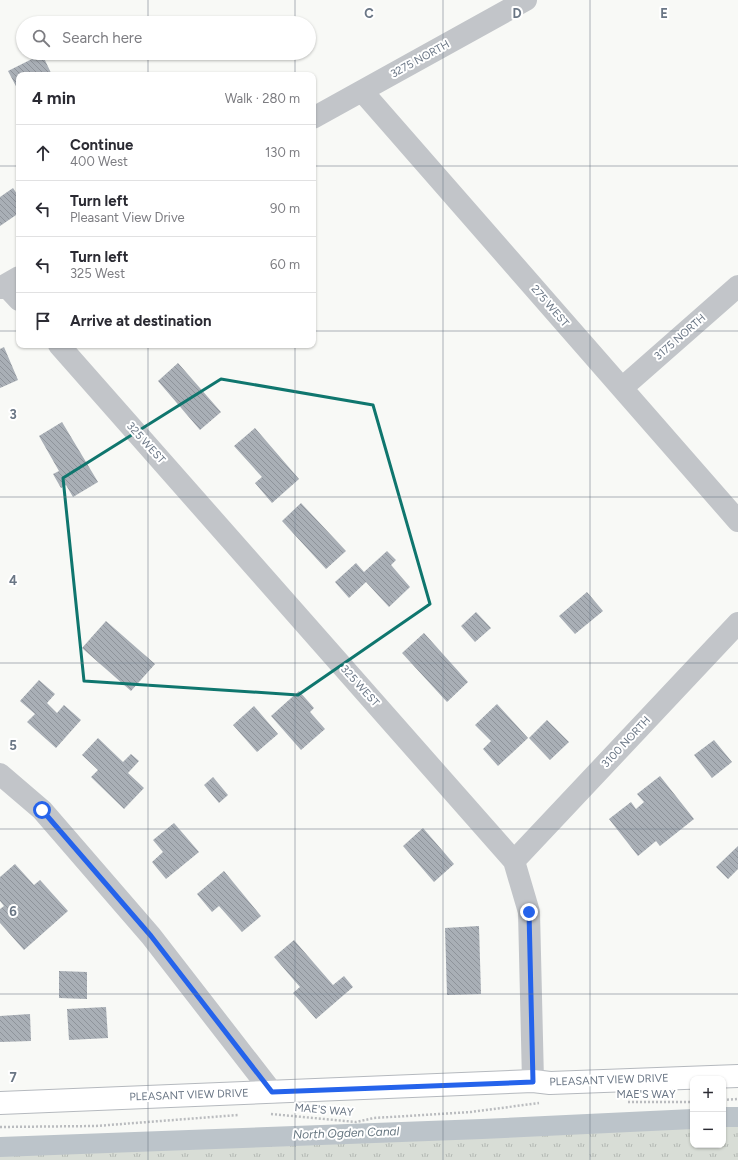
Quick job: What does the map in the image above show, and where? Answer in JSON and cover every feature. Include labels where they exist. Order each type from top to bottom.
[{"type":"street","name":"3275 NORTH","points":[[316,116],[526,0]]},
{"type":"street","name":"275 WEST","points":[[362,91],[738,521]]},
{"type":"street","name":"3175 NORTH","points":[[622,388],[738,286]]},
{"type":"street","name":"325 WEST","points":[[62,348],[514,861],[529,912],[533,1082]]},
{"type":"street","name":"3100 NORTH","points":[[514,861],[738,623]]},
{"type":"street","points":[[0,774],[42,810],[151,936],[272,1092]]},
{"type":"street","name":"PLEASANT VIEW DRIVE","points":[[0,1103],[533,1082],[550,1083],[738,1076]]},
{"type":"path","points":[[726,1100],[738,1099]]},
{"type":"path","name":"MAE'S WAY","points":[[621,1102],[690,1102]]},
{"type":"path","name":"MAE'S WAY","points":[[268,1113],[356,1122],[374,1118],[471,1112],[541,1103]]},
{"type":"path","points":[[0,1127],[96,1126],[240,1115]]},
{"type":"highlighted area","points":[[221,379],[373,405],[430,604],[298,695],[84,681],[63,478]]},
{"type":"green space","points":[[738,1122],[738,1160],[0,1160],[0,1153],[690,1124],[690,1148],[726,1148],[726,1123]]},
{"type":"building","points":[[30,60],[45,60],[51,72],[16,72],[16,86],[8,71]]},
{"type":"building","points":[[13,188],[16,192],[16,215],[0,226],[0,197]]},
{"type":"building","points":[[4,347],[18,380],[0,388],[0,349]]},
{"type":"building","points":[[178,363],[221,412],[200,430],[158,381]]},
{"type":"building","points":[[62,422],[98,482],[73,497],[66,485],[61,488],[53,474],[59,471],[39,436]]},
{"type":"building","points":[[255,428],[299,479],[272,503],[255,483],[262,477],[234,446]]},
{"type":"building","points":[[301,503],[346,551],[326,569],[282,521]]},
{"type":"building","points":[[387,551],[396,560],[391,565],[410,587],[389,607],[366,582],[349,598],[335,582],[356,563],[364,572]]},
{"type":"building","points":[[587,592],[603,611],[575,634],[559,616]]},
{"type":"building","points":[[476,612],[491,628],[475,642],[461,626]]},
{"type":"building","points":[[106,621],[155,664],[131,691],[82,648]]},
{"type":"building","points":[[424,633],[468,682],[447,702],[402,653]]},
{"type":"building","points":[[39,680],[55,694],[47,703],[57,713],[64,705],[81,720],[56,748],[27,722],[35,714],[20,701]]},
{"type":"building","points":[[299,691],[314,708],[310,712],[325,729],[301,750],[271,716]]},
{"type":"building","points":[[497,704],[528,738],[498,766],[483,749],[491,741],[475,725]]},
{"type":"building","points":[[254,706],[278,734],[257,752],[233,725]]},
{"type":"building","points":[[547,720],[569,742],[550,760],[529,738]]},
{"type":"building","points":[[98,738],[123,762],[131,754],[139,761],[128,773],[144,788],[124,809],[91,777],[98,770],[82,755]]},
{"type":"building","points":[[714,740],[732,762],[712,778],[694,755]]},
{"type":"building","points":[[660,776],[694,819],[660,846],[656,841],[638,856],[609,819],[631,802],[636,809],[644,802],[637,794]]},
{"type":"building","points":[[213,777],[228,795],[219,803],[204,785]]},
{"type":"building","points":[[174,823],[199,852],[166,879],[152,862],[163,852],[153,840]]},
{"type":"building","points":[[423,828],[454,864],[434,882],[403,846]]},
{"type":"building","points":[[738,846],[738,869],[728,879],[716,867]]},
{"type":"building","points":[[15,864],[34,885],[40,880],[68,911],[24,950],[0,923],[0,909],[4,906],[0,901],[0,877]]},
{"type":"building","points":[[224,871],[261,916],[242,932],[219,906],[212,912],[197,894]]},
{"type":"building","points":[[479,926],[481,994],[447,995],[445,928]]},
{"type":"building","points":[[294,940],[333,985],[344,976],[353,987],[316,1019],[293,993],[300,987],[274,957]]},
{"type":"building","points":[[59,971],[87,972],[87,999],[59,998]]},
{"type":"building","points":[[106,1007],[108,1038],[69,1040],[67,1009]]},
{"type":"building","points":[[30,1014],[31,1041],[0,1042],[0,1016]]},
{"type":"waterway","name":"North Ogden Canal","points":[[726,1117],[738,1117]]},
{"type":"waterway","name":"North Ogden Canal","points":[[0,1147],[482,1129],[690,1119]]},
{"type":"route","points":[[42,810],[151,936],[272,1092],[533,1082],[529,912]]}]
